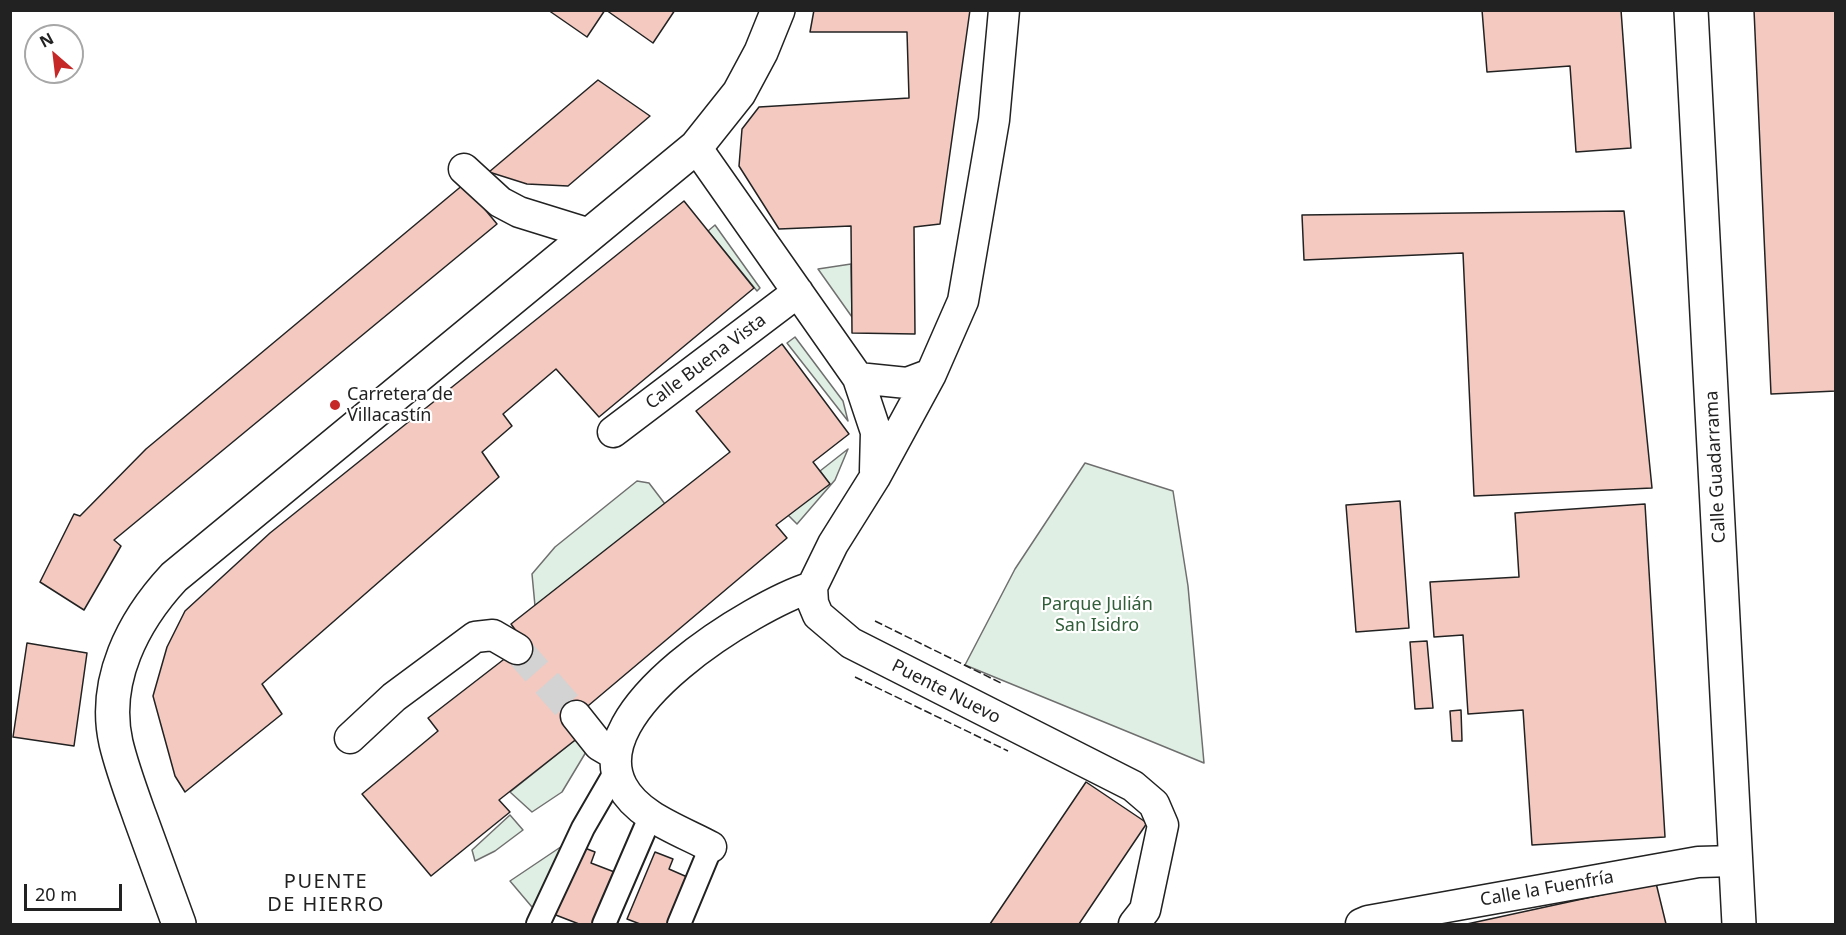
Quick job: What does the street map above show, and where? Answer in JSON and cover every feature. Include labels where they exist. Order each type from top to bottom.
[{"type":"street","points":[[179,924],[123,768],[116,740],[114,692],[118,670],[140,618],[174,577],[696,147],[739,93],[761,52],[778,10]]},
{"type":"street","points":[[538,924],[616,763],[620,740],[636,711],[668,674],[722,633],[792,593],[812,587],[832,544],[874,477],[931,374],[963,301],[994,120],[1004,10]]},
{"type":"street","name":"Calle Guadarrama","points":[[1691,10],[1739,924]]},
{"type":"street","points":[[696,147],[858,378],[876,432],[874,477]]},
{"type":"street","points":[[464,169],[500,202],[519,212],[590,234]]},
{"type":"street","name":"Calle Buena Vista","points":[[613,432],[798,292]]},
{"type":"street","points":[[858,378],[888,383],[907,383],[931,374]]},
{"type":"street","name":"Puente Nuevo","points":[[812,587],[813,603],[818,615],[851,643],[1133,786],[1154,804],[1163,825],[1141,919]]},
{"type":"street","points":[[350,738],[394,697],[476,637],[493,636],[517,649]]},
{"type":"street","points":[[576,716],[616,763],[631,798],[651,815],[711,847],[679,924]]},
{"type":"street","points":[[604,924],[651,815]]},
{"type":"street","name":"Calle la Fuenfría","points":[[1361,924],[1698,862],[1735,861]]},
{"type":"green space","points":[[715,225],[760,288],[757,291],[708,231]]},
{"type":"green space","points":[[851,264],[852,317],[818,269]]},
{"type":"green space","points":[[795,337],[843,401],[848,421],[787,343]]},
{"type":"green space","points":[[848,449],[835,480],[797,524],[788,515],[829,483],[820,471]]},
{"type":"green space","name":"Parque Julián San Isidro","points":[[1085,463],[1173,491],[1188,586],[1204,763],[965,665],[1015,569]]},
{"type":"green space","points":[[637,481],[649,483],[665,504],[535,606],[532,574],[555,547]]},
{"type":"green space","points":[[579,737],[586,752],[562,792],[532,812],[510,792]]},
{"type":"green space","points":[[510,815],[523,830],[495,851],[475,861],[472,850]]},
{"type":"green space","points":[[580,834],[545,908],[532,907],[510,881]]},
{"type":"building","points":[[548,10],[605,10],[587,37]]},
{"type":"building","points":[[606,10],[675,10],[653,43]]},
{"type":"building","points":[[814,10],[970,10],[940,224],[914,227],[915,334],[852,333],[851,226],[779,229],[739,166],[742,129],[759,107],[909,98],[907,32],[810,32]]},
{"type":"building","points":[[1482,10],[1621,10],[1631,148],[1576,152],[1570,66],[1487,72]]},
{"type":"building","points":[[1754,10],[1836,10],[1836,391],[1771,394]]},
{"type":"building","points":[[598,80],[650,116],[568,186],[527,184],[489,172]]},
{"type":"building","points":[[464,184],[497,224],[114,540],[121,546],[84,610],[40,582],[74,514],[80,516],[146,449]]},
{"type":"building","points":[[684,201],[754,288],[599,417],[556,369],[503,414],[512,426],[482,452],[499,477],[262,684],[282,714],[185,792],[175,776],[153,696],[167,647],[185,611],[270,533]]},
{"type":"building","points":[[1624,211],[1652,488],[1474,496],[1463,253],[1304,260],[1302,215]]},
{"type":"building","points":[[782,344],[849,434],[813,462],[830,484],[776,525],[787,538],[576,716],[579,737],[499,800],[510,812],[431,876],[362,794],[438,731],[428,718],[525,643],[511,624],[730,452],[696,411]]},
{"type":"building","points":[[1400,501],[1409,628],[1356,632],[1346,505]]},
{"type":"building","points":[[1645,504],[1665,837],[1532,845],[1523,710],[1468,714],[1463,635],[1434,637],[1430,582],[1519,577],[1515,513]]},
{"type":"building","points":[[1427,641],[1433,708],[1415,709],[1410,642]]},
{"type":"building","points":[[27,643],[87,653],[74,746],[13,737]]},
{"type":"building","points":[[1461,710],[1462,741],[1452,741],[1450,711]]},
{"type":"building","points":[[1086,782],[1147,823],[1079,924],[990,924]]},
{"type":"building","points":[[577,845],[595,852],[591,863],[617,873],[595,924],[579,924],[548,912]]},
{"type":"building","points":[[655,852],[673,859],[669,869],[694,880],[676,924],[640,924],[627,919]]},
{"type":"building","points":[[1656,883],[1666,924],[1467,924]]},
{"type":"tunnel","points":[[517,649],[576,716]]},
{"type":"fence","points":[[875,621],[1003,684]]},
{"type":"fence","points":[[855,677],[1008,751]]},
{"type":"place","name":"Carretera de Villacastín","points":[[335,405]]},
{"type":"district","name":"PUENTE DE HIERRO","points":[[326,894]]}]
